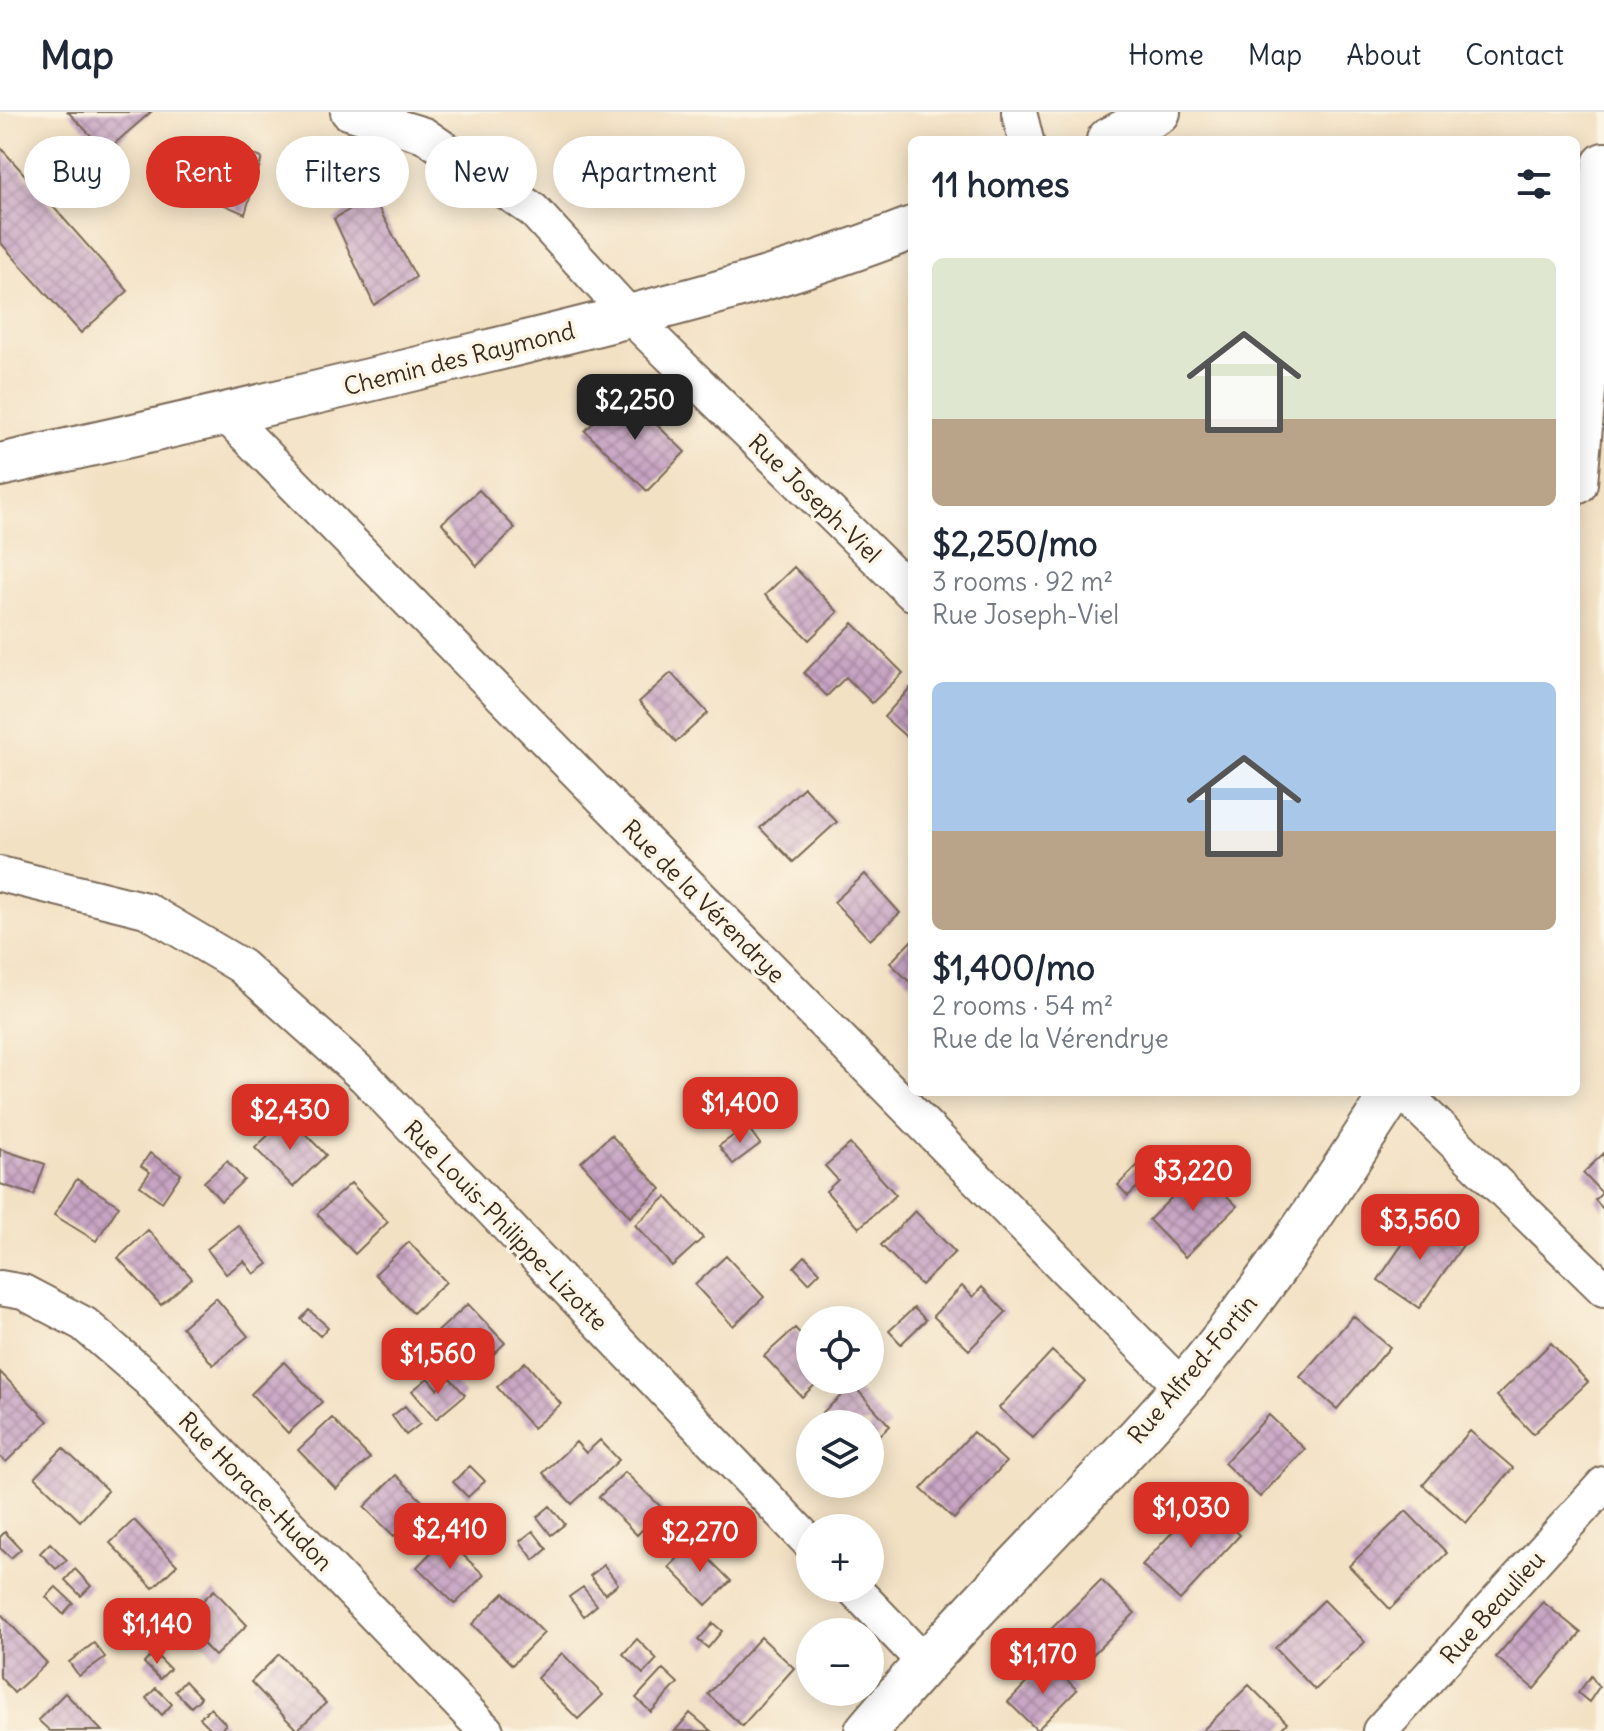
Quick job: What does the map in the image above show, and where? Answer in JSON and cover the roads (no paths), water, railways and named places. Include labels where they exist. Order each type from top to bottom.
[{"type":"street","name":"Rue Joseph-Viel","points":[[348,112],[424,135],[533,210],[630,316],[908,589]]},
{"type":"street","points":[[1019,112],[1025,136]]},
{"type":"street","points":[[1115,136],[1159,112]]},
{"type":"street","points":[[1580,437],[1604,164]]},
{"type":"street","name":"Chemin des Raymond","points":[[0,465],[226,415],[630,316],[820,264],[908,230]]},
{"type":"street","name":"Rue de la Vérendrye","points":[[226,415],[1182,1387]]},
{"type":"street","name":"Rue Louis-Philippe-Lizotte","points":[[0,874],[146,910],[241,966],[364,1076],[796,1528]]},
{"type":"street","name":"Rue Alfred-Fortin","points":[[866,1731],[924,1662],[1182,1387],[1292,1248],[1390,1096]]},
{"type":"street","points":[[1407,1096],[1604,1289]]},
{"type":"street","name":"Rue Horace-Hudon","points":[[0,1288],[23,1292],[84,1324],[148,1379],[486,1731]]},
{"type":"street","name":"Rue Beaulieu","points":[[1380,1731],[1604,1484]]},
{"type":"street","points":[[866,1602],[924,1662]]}]
